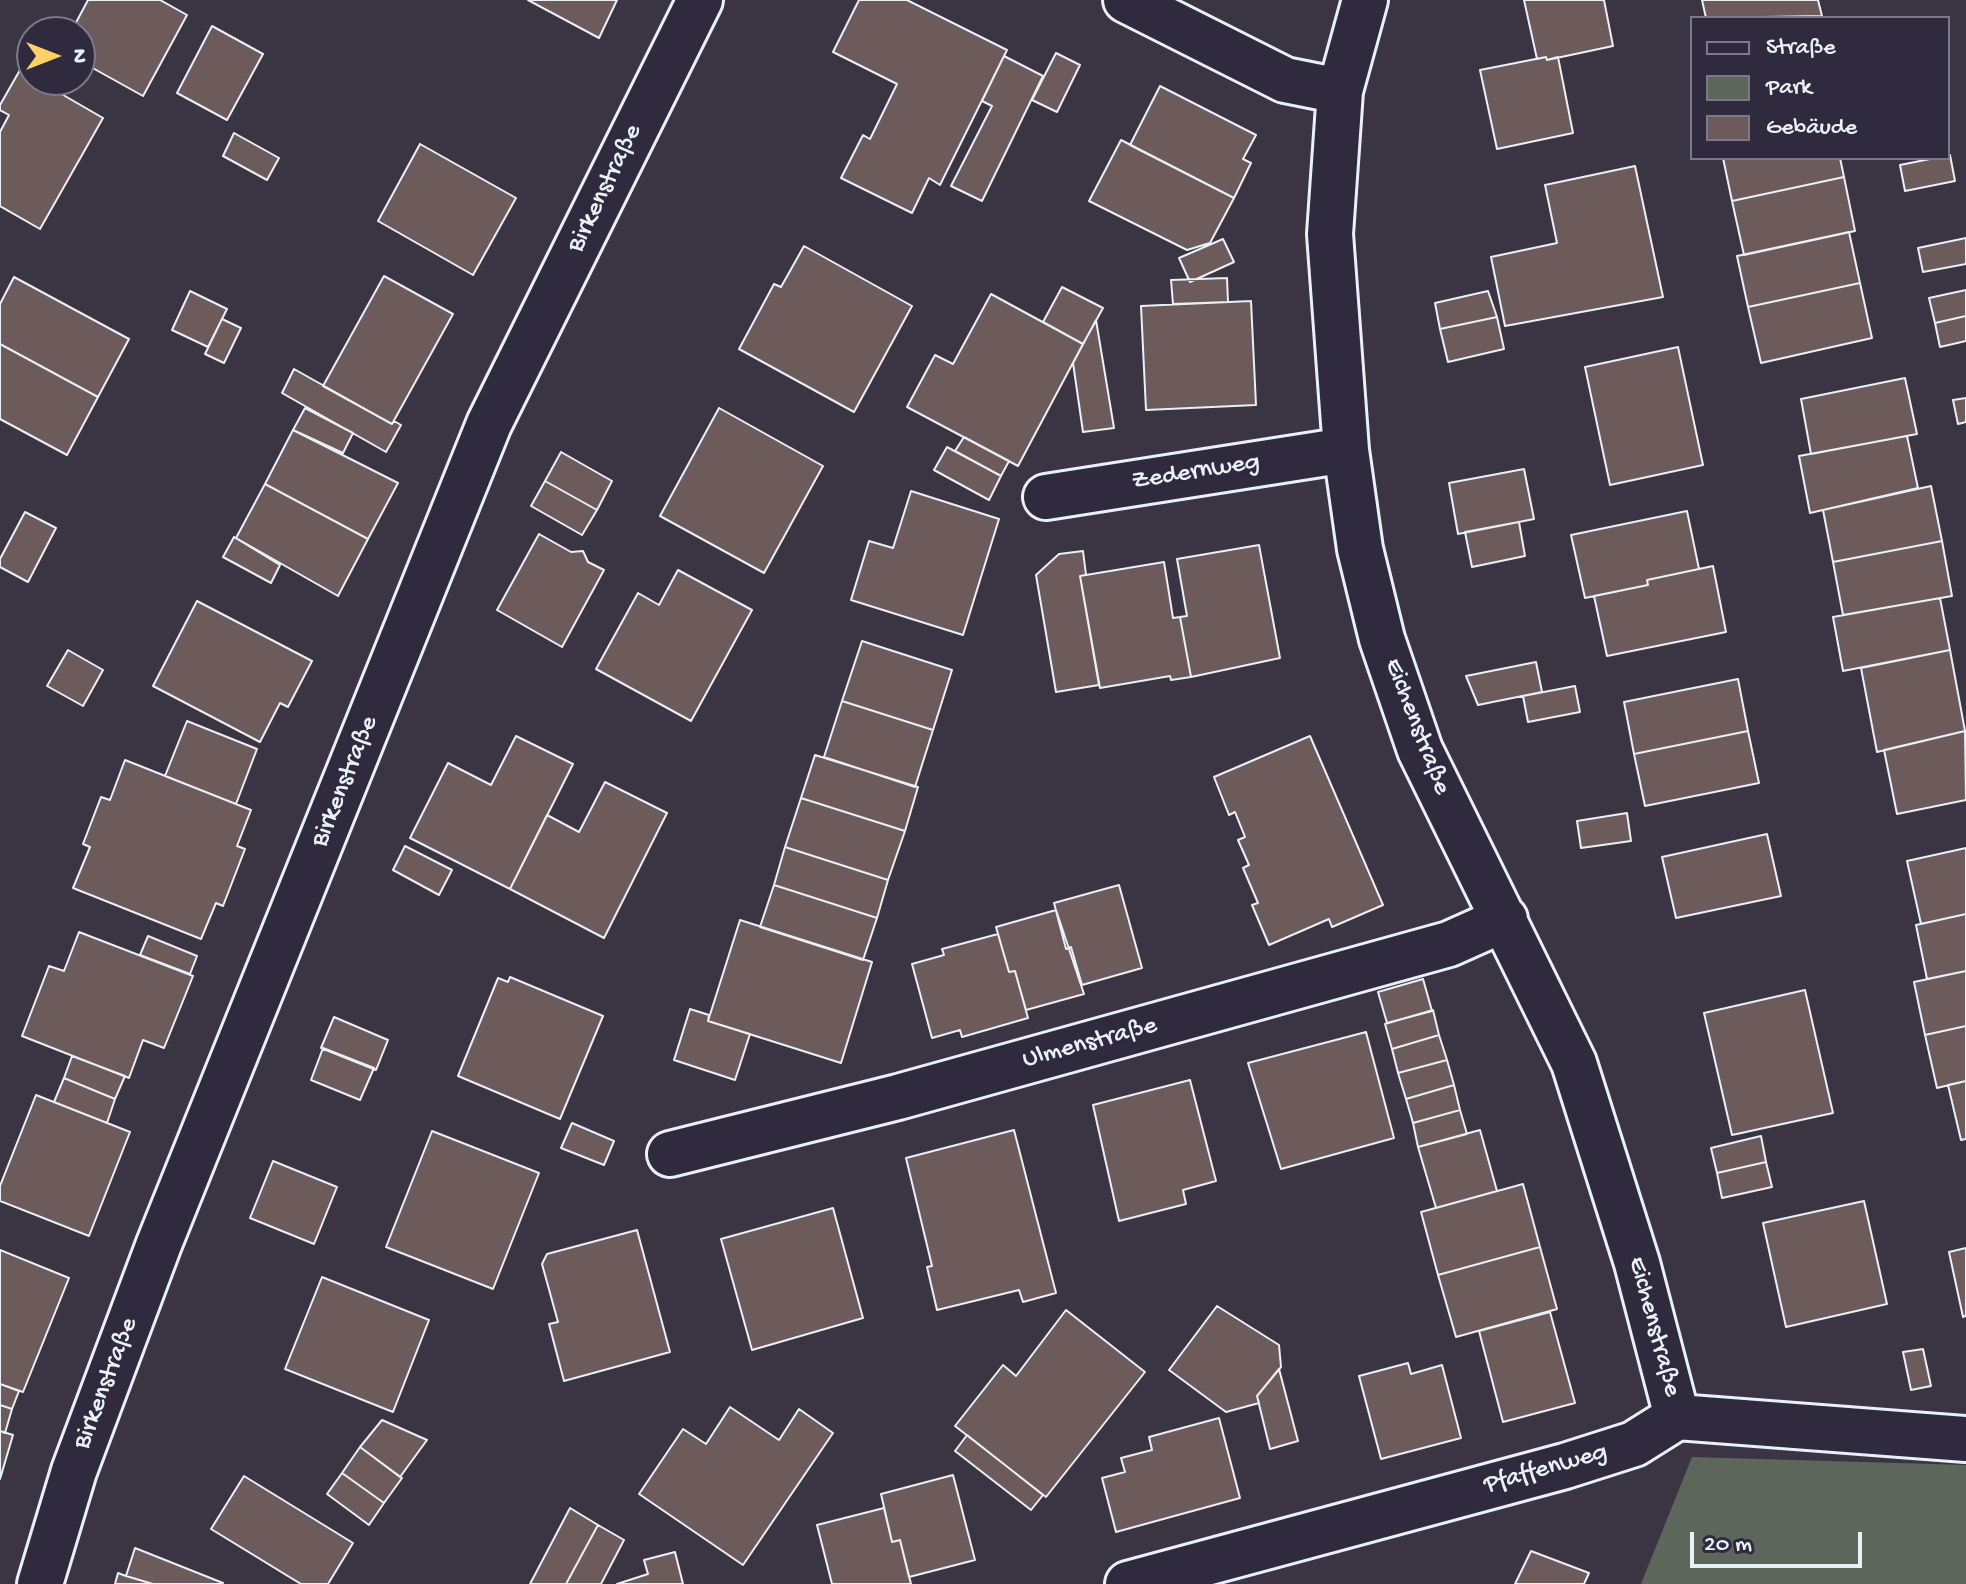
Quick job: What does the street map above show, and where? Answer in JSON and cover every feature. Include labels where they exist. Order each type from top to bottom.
[{"type":"street","name":"Birkenstraße","points":[[40,1584],[74,1471],[159,1244],[489,424],[700,0]]},
{"type":"street","points":[[1126,0],[1285,80],[1340,91]]},
{"type":"street","name":"Eichenstraße","points":[[1365,0],[1340,91],[1330,234],[1346,450],[1360,549],[1382,639],[1420,750],[1574,1063],[1637,1263],[1677,1417]]},
{"type":"street","name":"Zedernweg","points":[[1046,497],[1346,450]]},
{"type":"street","name":"Ulmenstraße","points":[[670,1154],[898,1097],[1449,944],[1505,919]]},
{"type":"street","points":[[1677,1417],[1966,1439]]},
{"type":"street","name":"Pfaffenweg","points":[[1128,1584],[1565,1466],[1634,1444],[1677,1417]]},
{"type":"green space","points":[[1692,1457],[1966,1465],[1966,1584],[1641,1584]]},
{"type":"building","points":[[88,0],[160,0],[187,15],[143,96],[96,70],[96,16],[80,16]]},
{"type":"building","points":[[528,0],[617,0],[599,38]]},
{"type":"building","points":[[859,0],[907,0],[1007,50],[940,185],[929,178],[912,213],[841,178],[863,135],[870,139],[897,84],[833,52]]},
{"type":"building","points":[[1524,0],[1604,0],[1613,46],[1547,60],[1546,57],[1537,59]]},
{"type":"building","points":[[1702,0],[1818,0],[1822,16],[1706,16]]},
{"type":"building","points":[[212,26],[263,54],[227,120],[177,93]]},
{"type":"building","points":[[1056,53],[1080,65],[1057,112],[1032,100]]},
{"type":"building","points":[[1004,56],[1043,76],[982,201],[951,186],[992,106],[982,101]]},
{"type":"building","points":[[1546,57],[1547,60],[1558,57],[1573,133],[1497,149],[1480,70]]},
{"type":"building","points":[[16,77],[16,96],[65,96],[103,118],[40,229],[0,206],[0,132],[9,115],[0,110]]},
{"type":"building","points":[[1160,86],[1256,135],[1243,159],[1251,163],[1234,198],[1130,145]]},
{"type":"building","points":[[234,133],[279,158],[267,180],[223,156]]},
{"type":"building","points":[[1121,140],[1234,198],[1210,243],[1187,250],[1089,201]]},
{"type":"building","points":[[420,144],[516,198],[473,275],[378,221]]},
{"type":"building","points":[[1950,155],[1955,181],[1905,191],[1900,165],[1925,160],[1950,160]]},
{"type":"building","points":[[1723,160],[1840,160],[1844,177],[1732,201]]},
{"type":"building","points":[[1635,166],[1663,297],[1505,326],[1491,257],[1557,243],[1545,185]]},
{"type":"building","points":[[1844,177],[1855,231],[1744,255],[1732,201]]},
{"type":"building","points":[[1849,232],[1860,283],[1748,307],[1737,256]]},
{"type":"building","points":[[1966,238],[1966,264],[1923,272],[1918,248]]},
{"type":"building","points":[[1223,239],[1234,262],[1190,282],[1179,258]]},
{"type":"building","points":[[804,246],[912,306],[854,412],[739,349],[774,284],[781,287]]},
{"type":"building","points":[[384,276],[453,314],[392,424],[323,386]]},
{"type":"building","points":[[14,277],[129,339],[98,397],[0,344],[0,304]]},
{"type":"building","points":[[1227,278],[1228,302],[1173,304],[1171,280]]},
{"type":"building","points":[[1860,283],[1872,338],[1761,363],[1748,307]]},
{"type":"building","points":[[1062,287],[1103,308],[1083,344],[1043,322]]},
{"type":"building","points":[[1966,290],[1966,316],[1935,323],[1929,298]]},
{"type":"building","points":[[190,291],[227,309],[208,347],[172,330]]},
{"type":"building","points":[[1488,291],[1497,317],[1440,329],[1435,303]]},
{"type":"building","points":[[991,294],[1083,344],[1018,466],[907,407],[935,355],[953,364]]},
{"type":"building","points":[[1251,301],[1256,405],[1146,410],[1141,306]]},
{"type":"building","points":[[1966,316],[1966,341],[1940,347],[1935,323]]},
{"type":"building","points":[[1497,317],[1504,349],[1448,362],[1440,329]]},
{"type":"building","points":[[222,319],[241,328],[224,363],[205,354]]},
{"type":"building","points":[[1096,320],[1114,428],[1083,432],[1073,363]]},
{"type":"building","points":[[0,344],[98,397],[67,455],[0,419]]},
{"type":"building","points":[[1678,347],[1703,465],[1610,485],[1585,367]]},
{"type":"building","points":[[294,369],[392,424],[394,421],[401,425],[386,452],[282,393]]},
{"type":"building","points":[[1905,378],[1917,434],[1811,454],[1801,399]]},
{"type":"building","points":[[1966,398],[1966,422],[1958,424],[1953,400]]},
{"type":"building","points":[[305,408],[353,433],[343,453],[293,430]]},
{"type":"building","points":[[719,408],[823,466],[764,573],[660,516]]},
{"type":"building","points":[[293,430],[398,483],[368,539],[265,484]]},
{"type":"building","points":[[1907,436],[1918,488],[1810,513],[1799,456]]},
{"type":"building","points":[[964,437],[1009,461],[1001,476],[955,451]]},
{"type":"building","points":[[947,447],[1001,476],[989,500],[934,470]]},
{"type":"building","points":[[561,452],[612,481],[597,510],[545,481]]},
{"type":"building","points":[[1524,469],[1534,519],[1458,534],[1449,483]]},
{"type":"building","points":[[545,481],[597,510],[582,535],[531,506]]},
{"type":"building","points":[[265,484],[368,539],[338,596],[236,538]]},
{"type":"building","points":[[1931,486],[1942,541],[1833,562],[1823,510]]},
{"type":"building","points":[[911,491],[999,519],[963,635],[851,600],[869,541],[893,548]]},
{"type":"building","points":[[1687,511],[1699,569],[1647,580],[1648,585],[1585,598],[1571,535]]},
{"type":"building","points":[[25,512],[56,528],[28,582],[0,567],[0,559]]},
{"type":"building","points":[[1519,522],[1525,556],[1472,567],[1465,532]]},
{"type":"building","points":[[539,534],[571,552],[583,551],[588,562],[604,570],[562,647],[497,610]]},
{"type":"building","points":[[234,537],[280,565],[271,583],[223,557]]},
{"type":"building","points":[[1942,541],[1952,596],[1843,615],[1833,562]]},
{"type":"building","points":[[1259,545],[1280,658],[1191,677],[1180,617],[1187,616],[1177,559]]},
{"type":"building","points":[[1083,551],[1086,575],[1080,576],[1099,685],[1056,692],[1036,575],[1059,554]]},
{"type":"building","points":[[1164,562],[1173,618],[1180,617],[1191,677],[1171,680],[1170,676],[1100,688],[1080,576]]},
{"type":"building","points":[[1713,566],[1726,632],[1607,656],[1594,596],[1648,585],[1647,580]]},
{"type":"building","points":[[678,570],[752,610],[691,721],[596,669],[638,593],[659,605]]},
{"type":"building","points":[[1940,598],[1950,650],[1843,671],[1833,617]]},
{"type":"building","points":[[197,601],[312,661],[288,707],[280,703],[260,742],[153,686]]},
{"type":"building","points":[[862,641],[952,670],[933,730],[842,701]]},
{"type":"building","points":[[68,650],[103,670],[83,706],[47,686]]},
{"type":"building","points":[[1950,650],[1965,731],[1877,752],[1861,668]]},
{"type":"building","points":[[1536,662],[1542,692],[1478,705],[1466,676]]},
{"type":"building","points":[[1738,679],[1748,731],[1634,754],[1624,702]]},
{"type":"building","points":[[1575,686],[1580,712],[1528,722],[1523,696]]},
{"type":"building","points":[[842,701],[933,730],[915,787],[824,757]]},
{"type":"building","points":[[187,721],[257,749],[236,804],[165,776]]},
{"type":"building","points":[[1748,731],[1759,783],[1645,806],[1634,754]]},
{"type":"building","points":[[1965,731],[1966,800],[1897,814],[1884,750]]},
{"type":"building","points":[[516,736],[573,764],[510,889],[410,838],[448,763],[491,785]]},
{"type":"building","points":[[1310,736],[1383,905],[1332,927],[1329,919],[1269,945],[1252,905],[1258,903],[1243,868],[1249,865],[1238,840],[1245,837],[1235,812],[1229,815],[1214,777]]},
{"type":"building","points":[[815,755],[918,787],[905,831],[801,798]]},
{"type":"building","points":[[125,760],[251,810],[237,846],[245,849],[223,906],[216,903],[201,939],[73,888],[90,847],[83,844],[101,797],[110,800]]},
{"type":"building","points":[[605,782],[667,813],[604,938],[510,889],[547,815],[579,832]]},
{"type":"building","points":[[801,798],[905,831],[888,880],[785,847]]},
{"type":"building","points":[[1627,813],[1631,841],[1581,848],[1577,821]]},
{"type":"building","points":[[1767,834],[1781,896],[1676,918],[1662,857]]},
{"type":"building","points":[[405,846],[452,870],[439,895],[393,870]]},
{"type":"building","points":[[785,847],[888,880],[877,918],[774,885]]},
{"type":"building","points":[[1966,848],[1966,914],[1921,924],[1907,861]]},
{"type":"building","points":[[774,885],[877,918],[863,960],[760,927]]},
{"type":"building","points":[[1119,885],[1142,968],[1082,985],[1071,947],[1066,949],[1054,903]]},
{"type":"building","points":[[1056,910],[1084,994],[1026,1010],[1015,971],[1009,972],[996,927]]},
{"type":"building","points":[[1966,914],[1966,971],[1927,979],[1916,925]]},
{"type":"building","points":[[740,920],[872,962],[841,1063],[708,1021]]},
{"type":"building","points":[[79,932],[193,976],[164,1048],[143,1040],[129,1078],[22,1036],[49,966],[64,971]]},
{"type":"building","points":[[998,934],[1009,972],[1015,971],[1028,1018],[962,1037],[960,1030],[932,1038],[912,964],[944,955],[942,949]]},
{"type":"building","points":[[148,936],[197,956],[190,974],[140,955]]},
{"type":"building","points":[[1966,971],[1966,1026],[1925,1035],[1914,982]]},
{"type":"building","points":[[510,977],[603,1016],[560,1119],[458,1076],[498,978],[508,982]]},
{"type":"building","points":[[1423,979],[1432,1011],[1387,1023],[1378,992]]},
{"type":"building","points":[[1805,990],[1833,1113],[1732,1135],[1704,1013]]},
{"type":"building","points":[[690,1009],[709,1015],[708,1021],[750,1034],[735,1080],[674,1060]]},
{"type":"building","points":[[1433,1010],[1439,1035],[1392,1049],[1385,1024]]},
{"type":"building","points":[[334,1017],[388,1040],[376,1070],[321,1048]]},
{"type":"building","points":[[1966,1026],[1966,1081],[1937,1088],[1925,1035]]},
{"type":"building","points":[[1366,1032],[1394,1138],[1281,1169],[1248,1063]]},
{"type":"building","points":[[1439,1035],[1447,1060],[1398,1073],[1392,1049]]},
{"type":"building","points":[[323,1048],[374,1068],[360,1100],[311,1080]]},
{"type":"building","points":[[72,1056],[125,1076],[115,1099],[64,1078]]},
{"type":"building","points":[[1447,1060],[1454,1085],[1406,1099],[1398,1073]]},
{"type":"building","points":[[64,1078],[115,1099],[107,1123],[54,1102]]},
{"type":"building","points":[[1190,1080],[1216,1181],[1183,1190],[1186,1204],[1119,1221],[1093,1105]]},
{"type":"building","points":[[1966,1081],[1966,1139],[1961,1140],[1948,1085]]},
{"type":"building","points":[[1454,1085],[1460,1110],[1413,1123],[1406,1099]]},
{"type":"building","points":[[36,1095],[130,1132],[89,1236],[0,1201],[0,1186]]},
{"type":"building","points":[[1460,1110],[1467,1134],[1418,1147],[1413,1123]]},
{"type":"building","points":[[572,1123],[614,1141],[604,1165],[561,1148]]},
{"type":"building","points":[[1014,1130],[1056,1293],[1023,1302],[1019,1290],[937,1310],[927,1267],[932,1266],[906,1158]]},
{"type":"building","points":[[1480,1130],[1497,1191],[1436,1208],[1418,1147]]},
{"type":"building","points":[[432,1131],[539,1173],[493,1289],[386,1247]]},
{"type":"building","points":[[1761,1136],[1766,1162],[1717,1173],[1711,1148]]},
{"type":"building","points":[[273,1161],[337,1187],[314,1244],[250,1218]]},
{"type":"building","points":[[1766,1162],[1772,1187],[1722,1198],[1717,1173]]},
{"type":"building","points":[[1523,1184],[1540,1247],[1438,1275],[1421,1212]]},
{"type":"building","points":[[1864,1201],[1887,1304],[1786,1327],[1763,1223]]},
{"type":"building","points":[[833,1208],[863,1318],[752,1350],[721,1239]]},
{"type":"building","points":[[637,1230],[670,1352],[564,1381],[549,1324],[558,1322],[542,1264],[547,1254]]},
{"type":"building","points":[[1540,1247],[1557,1309],[1456,1337],[1438,1275]]},
{"type":"building","points":[[1966,1248],[1966,1316],[1963,1317],[1949,1252]]},
{"type":"building","points":[[0,1250],[69,1278],[23,1392],[0,1384]]},
{"type":"building","points":[[322,1277],[429,1320],[393,1412],[285,1369]]},
{"type":"building","points":[[1217,1306],[1279,1345],[1281,1367],[1257,1396],[1259,1403],[1226,1412],[1169,1370]]},
{"type":"building","points":[[1066,1310],[1145,1372],[1046,1497],[955,1426],[1003,1365],[1016,1376]]},
{"type":"building","points":[[1550,1312],[1575,1403],[1503,1422],[1479,1331]]},
{"type":"building","points":[[1923,1349],[1931,1386],[1911,1390],[1903,1352]]},
{"type":"building","points":[[1408,1363],[1411,1374],[1442,1365],[1461,1438],[1381,1459],[1359,1376]]},
{"type":"building","points":[[1279,1369],[1298,1441],[1270,1449],[1257,1396]]},
{"type":"building","points":[[0,1384],[19,1391],[12,1409],[0,1405]]},
{"type":"building","points":[[0,1405],[12,1409],[5,1433],[0,1431]]},
{"type":"building","points":[[730,1407],[779,1440],[799,1409],[833,1433],[743,1565],[639,1494],[683,1429],[706,1444]]},
{"type":"building","points":[[1219,1418],[1240,1498],[1116,1532],[1102,1478],[1125,1472],[1121,1458],[1152,1450],[1149,1437]]},
{"type":"building","points":[[382,1420],[427,1440],[400,1477],[360,1447]]},
{"type":"building","points":[[0,1431],[13,1435],[0,1479]]},
{"type":"building","points":[[967,1435],[1043,1495],[1031,1510],[955,1451]]},
{"type":"building","points":[[360,1447],[402,1478],[384,1503],[342,1473]]},
{"type":"building","points":[[342,1473],[384,1503],[369,1525],[327,1494]]},
{"type":"building","points":[[953,1475],[975,1560],[909,1577],[900,1540],[892,1542],[881,1494]]},
{"type":"building","points":[[244,1476],[353,1543],[328,1584],[301,1584],[211,1529]]},
{"type":"building","points":[[570,1508],[598,1525],[566,1584],[530,1584]]},
{"type":"building","points":[[884,1508],[892,1542],[900,1540],[911,1584],[832,1584],[817,1525]]},
{"type":"building","points":[[598,1525],[624,1540],[601,1584],[566,1584]]},
{"type":"building","points":[[135,1548],[223,1583],[153,1584],[126,1576]]},
{"type":"building","points":[[1531,1551],[1589,1573],[1584,1584],[1515,1584]]},
{"type":"building","points":[[675,1552],[683,1584],[617,1584],[648,1574],[644,1560]]},
{"type":"building","points":[[118,1573],[126,1576],[153,1584],[115,1584]]}]
